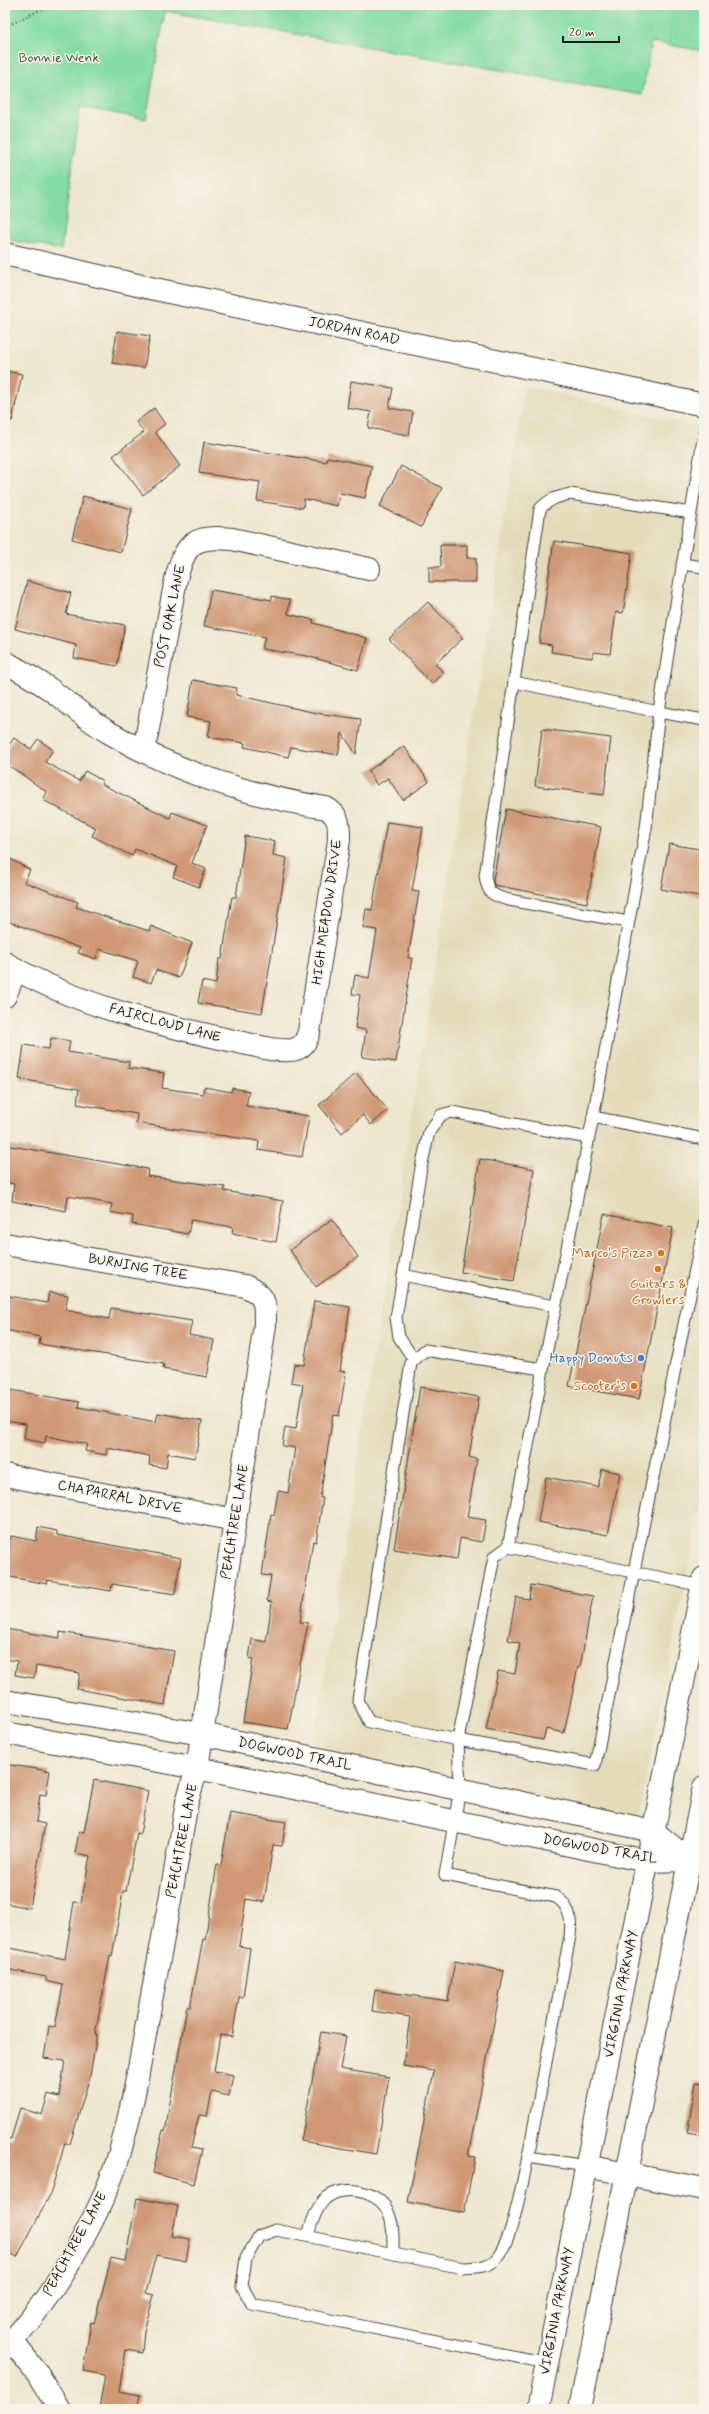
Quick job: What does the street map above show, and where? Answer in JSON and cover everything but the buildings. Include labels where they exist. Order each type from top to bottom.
[{"type":"street","name":"JORDAN ROAD","points":[[5,254],[150,288],[704,405]]},
{"type":"street","name":"POST OAK LANE","points":[[144,750],[176,579],[182,558],[193,544],[212,537],[232,539],[369,569]]},
{"type":"street","name":"HIGH MEADOW DRIVE","points":[[5,662],[51,690],[111,734],[144,750],[225,784],[294,803],[326,808],[334,812],[338,820],[339,840],[306,1042]]},
{"type":"street","name":"FAIRCLOUD LANE","points":[[10,966],[81,999],[151,1022],[270,1049],[288,1051],[300,1048],[306,1042]]},
{"type":"street","points":[[5,996],[10,966]]},
{"type":"street","name":"BURNING TREE","points":[[5,1244],[245,1286],[262,1296],[265,1302]]},
{"type":"street","name":"PEACHTREE LANE","points":[[9,2345],[34,2314],[69,2260],[107,2188],[120,2152],[139,2068],[188,1802],[197,1768],[264,1333],[265,1302]]},
{"type":"street","name":"CHAPARRAL DRIVE","points":[[5,1475],[235,1520]]},
{"type":"street","name":"VIRGINIA PARKWAY","points":[[538,2409],[703,1582]]},
{"type":"street","name":"DOGWOOD TRAIL","points":[[5,1701],[202,1734],[653,1831],[689,1860]]},
{"type":"street","name":"DOGWOOD TRAIL","points":[[5,1733],[197,1768],[647,1861],[689,1860]]},
{"type":"street","points":[[580,2409],[704,1787]]},
{"type":"street","points":[[586,2166],[704,2189]]},
{"type":"street","points":[[9,2345],[38,2374],[59,2409]]},
{"type":"lane","points":[[547,2363],[252,2304],[242,2286],[246,2258],[259,2236],[276,2230],[463,2268],[483,2267],[497,2258],[509,2231],[528,2157],[570,1936],[570,1914],[563,1902],[556,1897],[445,1875],[456,1821],[460,1790],[458,1740],[494,1557],[508,1547],[592,1117],[646,828],[659,712],[704,433]]},
{"type":"lane","points":[[628,922],[509,900],[493,895],[487,889],[485,876],[540,510],[546,502],[554,498],[570,494],[691,513]]},
{"type":"lane","points":[[682,564],[704,567]]},
{"type":"lane","points":[[514,682],[704,720]]},
{"type":"lane","points":[[414,1360],[399,1337],[396,1318],[429,1132],[441,1115],[452,1112],[588,1138]]},
{"type":"lane","points":[[592,1117],[704,1140]]},
{"type":"lane","points":[[542,1369],[425,1350],[411,1363],[358,1700],[369,1722],[594,1765],[704,1225]]},
{"type":"lane","points":[[403,1275],[554,1306]]},
{"type":"lane","points":[[508,1547],[634,1572],[703,1582]]},
{"type":"lane","points":[[528,2157],[586,2166]]},
{"type":"lane","points":[[308,2236],[319,2206],[328,2197],[340,2192],[364,2193],[379,2200],[389,2214],[392,2253]]},
{"type":"path","points":[[5,27],[50,5]]},
{"type":"shaded area","points":[[525,386],[704,428],[704,1492],[639,1814],[630,1818],[313,1750]]},
{"type":"green space","name":"Bonnie Wenk","points":[[5,5],[704,5],[704,51],[651,42],[642,95],[165,11],[146,119],[80,107],[61,250],[5,239]]},
{"type":"place","name":"Marco's Pizza","points":[[661,1253]]},
{"type":"place","name":"Guitars & Growlers","points":[[658,1269]]},
{"type":"place","name":"Happy Donuts","points":[[641,1358]]},
{"type":"place","name":"Scooter's","points":[[634,1386]]}]
